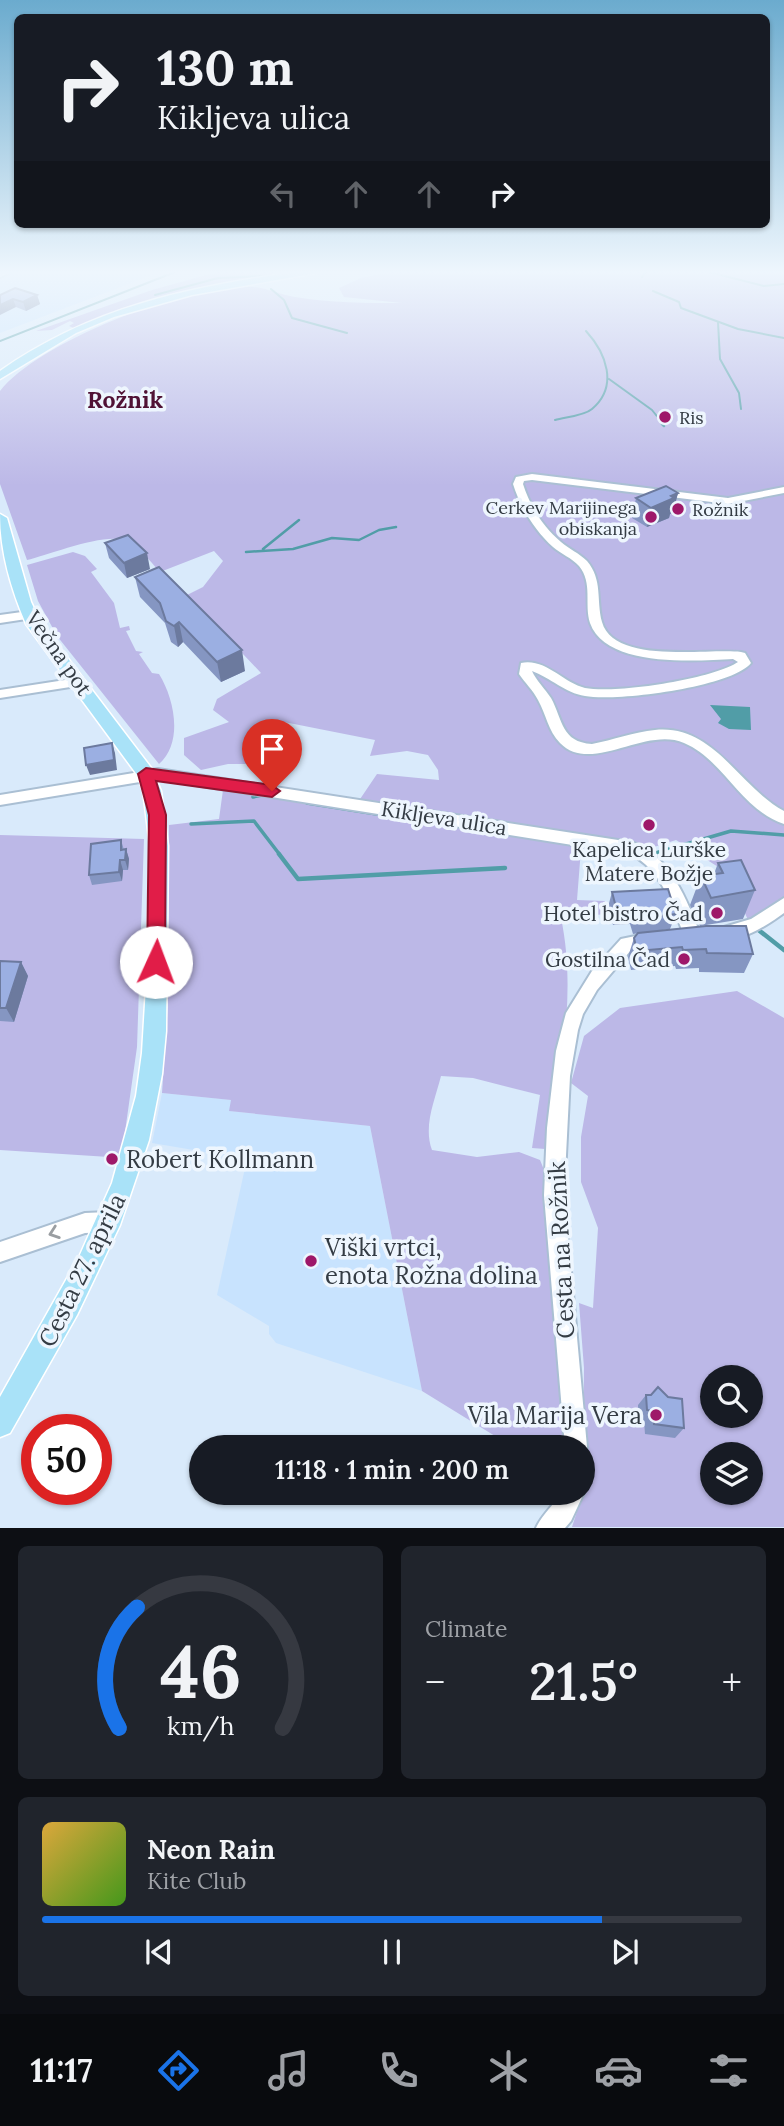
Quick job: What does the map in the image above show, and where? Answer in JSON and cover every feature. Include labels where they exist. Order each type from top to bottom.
[{"type":"main road","points":[[0,376],[34,353],[54,343]]},
{"type":"main road","name":"Večna pot","points":[[0,518],[29,615],[146,774]]},
{"type":"main road","name":"Cesta 27. aprila","points":[[0,1423],[74,1296],[108,1222],[139,1133],[151,1071],[158,832],[155,799],[146,774]]},
{"type":"street","points":[[784,491],[728,501],[532,477],[520,479],[519,490],[548,536],[589,571],[597,604],[596,622],[607,640],[618,646],[663,655],[741,656],[745,663],[734,672],[671,686],[595,693],[576,689],[539,669],[526,666],[525,674],[546,702],[561,736],[574,747],[590,751],[647,735],[681,736],[714,757],[758,802],[784,818]]},
{"type":"street","points":[[0,619],[29,615]]},
{"type":"street","points":[[0,694],[78,682]]},
{"type":"street","name":"Kikljeva ulica","points":[[0,800],[146,774],[293,794],[636,849],[647,854],[658,869],[693,936]]},
{"type":"street","name":"Cesta na Rožnik","points":[[575,1435],[554,1195],[555,1146],[569,1036],[575,1012],[617,952],[626,944],[742,930],[784,905]]},
{"type":"street","points":[[0,1252],[85,1223],[108,1222]]},
{"type":"street","points":[[548,1528],[563,1513],[567,1505]]},
{"type":"shaded area","points":[[65,343],[784,343],[784,898],[749,922],[726,872],[676,840],[629,855],[581,849],[577,900],[605,901],[607,914],[561,918],[566,946],[567,1003],[550,1145],[545,1149],[532,1148],[540,1095],[473,1078],[441,1076],[431,1113],[429,1132],[432,1150],[477,1157],[519,1152],[540,1160],[549,1182],[567,1435],[494,1435],[422,1391],[370,1126],[229,1111],[231,1100],[162,1093],[168,1003],[169,825],[219,819],[223,790],[354,808],[377,774],[439,780],[438,770],[428,755],[407,751],[370,756],[375,740],[284,722],[266,764],[228,764],[201,770],[184,755],[184,738],[229,722],[213,710],[217,699],[261,673],[187,595],[203,587],[223,561],[214,551],[160,572],[134,546],[114,539],[90,542],[27,560],[0,484],[0,391],[20,372]]},
{"type":"shaded area","points":[[73,552],[85,556],[97,569],[91,572],[114,603],[120,628],[129,626],[130,630],[126,631],[136,651],[143,652],[139,654],[152,673],[159,674],[169,695],[174,732],[167,755],[159,764],[57,636],[38,601],[27,565]]},
{"type":"shaded area","points":[[710,705],[750,707],[751,730],[729,729],[718,723],[721,719]]},
{"type":"shaded area","points":[[0,835],[144,839],[137,1047],[122,1153],[109,1157],[0,1150]]},
{"type":"shaded area","points":[[737,991],[784,1018],[784,1527],[572,1527],[579,1505],[595,1505],[595,1435],[583,1435],[584,1368],[579,1303],[593,1308],[598,1228],[581,1182],[581,1137],[588,1096],[571,1083],[584,1036],[620,1008]]},
{"type":"shaded area","name":"Viški vrtci, enota Rožna dolina","points":[[162,1093],[232,1100],[230,1111],[370,1126],[422,1391],[276,1343],[269,1334],[269,1326],[217,1295],[247,1159],[152,1143]]},
{"type":"building","points":[[666,486],[678,493],[671,496],[674,498],[651,508],[636,498]]},
{"type":"building","points":[[128,535],[147,553],[124,563],[105,543]]},
{"type":"building","points":[[159,567],[242,650],[217,662],[179,622],[174,626],[166,621],[160,603],[135,577]]},
{"type":"building","points":[[112,743],[114,760],[86,765],[84,748]]},
{"type":"building","points":[[121,840],[121,850],[126,849],[125,860],[120,860],[119,872],[89,875],[91,844]]},
{"type":"building","points":[[741,860],[755,890],[711,898],[701,876],[723,873],[718,863]]},
{"type":"building","points":[[668,889],[676,914],[637,919],[635,909],[617,911],[612,892]]},
{"type":"building","points":[[706,926],[746,926],[753,954],[707,953],[706,949],[683,950],[682,947],[637,951],[634,938],[638,933]]},
{"type":"building","points":[[0,961],[21,962],[6,1008],[0,1008]]},
{"type":"building","points":[[658,1387],[668,1397],[682,1399],[684,1428],[654,1424],[653,1411],[647,1410],[646,1395],[651,1395]]},
{"type":"waterway","points":[[555,420],[589,411],[600,400],[605,390],[607,370],[595,343]]},
{"type":"waterway","points":[[719,343],[720,359],[739,393],[741,409]]},
{"type":"waterway","points":[[609,379],[652,410],[664,425]]},
{"type":"waterway","points":[[263,549],[299,520]]},
{"type":"waterway","points":[[246,552],[293,549],[332,538],[359,540],[379,530],[396,527]]},
{"type":"waterway","points":[[253,797],[262,795]]},
{"type":"waterway","points":[[307,803],[383,815]]},
{"type":"waterway","points":[[191,824],[254,821],[280,855]]},
{"type":"waterway","points":[[652,854],[731,831],[784,835]]},
{"type":"waterway","points":[[279,854],[298,879],[505,868]]},
{"type":"waterway","points":[[756,928],[784,950]]},
{"type":"place","name":"Ris","points":[[665,417]]},
{"type":"place","name":"Rožnik","points":[[678,509]]},
{"type":"place","name":"Cerkev Marijinega obiskanja","points":[[651,517]]},
{"type":"place","name":"Kapelica Lurške Matere Božje","points":[[649,825]]},
{"type":"place","name":"Hotel bistro Čad","points":[[717,913]]},
{"type":"place","name":"Gostilna Čad","points":[[684,959]]},
{"type":"place","name":"Robert Kollmann","points":[[112,1159]]},
{"type":"place","name":"Viški vrtci, enota Rožna dolina","points":[[311,1261]]},
{"type":"place","name":"Vila Marija Vera","points":[[656,1415]]},
{"type":"district","name":"Rožnik","points":[[125,399]]},
{"type":"route","points":[[156,962],[157,815],[155,799],[146,774],[272,791]]}]
